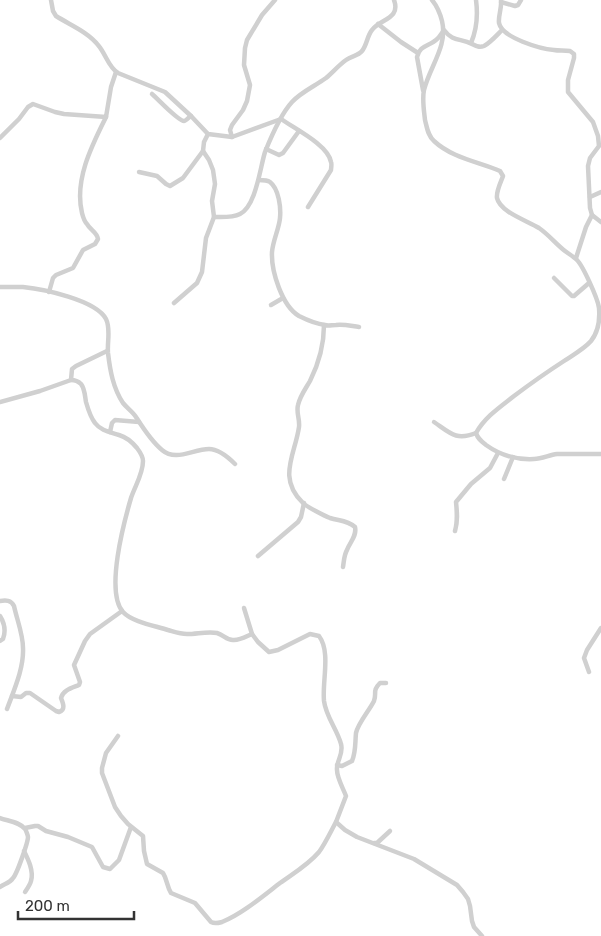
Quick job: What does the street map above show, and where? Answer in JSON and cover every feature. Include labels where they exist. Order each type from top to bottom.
[{"type":"street","points":[[51,0],[56,16],[91,38],[102,50],[113,70],[165,92],[208,134],[232,137],[281,118]]},
{"type":"street","points":[[232,137],[230,130],[247,101],[250,85],[244,65],[247,40],[262,15],[275,0]]},
{"type":"street","points":[[214,217],[232,217],[246,210],[259,180],[266,149],[287,108],[293,100],[364,49],[372,30],[394,13],[396,6],[394,0]]},
{"type":"street","points":[[423,91],[443,42],[444,30],[440,14],[432,0]]},
{"type":"street","points":[[471,43],[476,28],[476,0]]},
{"type":"street","points":[[521,0],[515,6],[501,1],[502,8],[499,20],[502,30],[517,40],[553,50],[570,50],[574,54],[568,80],[568,92],[592,122],[598,136],[599,146],[590,158],[588,166],[591,216],[576,258]]},
{"type":"street","points":[[378,24],[418,53]]},
{"type":"street","points":[[444,30],[458,40],[480,47],[502,30]]},
{"type":"street","points":[[434,422],[456,436],[462,437],[476,433],[494,411],[591,341],[600,322],[599,306],[593,290],[576,258],[564,251],[538,227],[510,213],[500,203],[497,197],[503,176],[500,171],[461,157],[433,141],[429,134],[426,127],[423,91],[417,57],[421,49],[439,38],[444,30]]},
{"type":"street","points":[[48,292],[53,278],[73,268],[83,250],[95,244],[98,239],[87,224],[81,210],[80,191],[87,158],[106,117],[111,87],[116,72]]},
{"type":"street","points":[[152,94],[178,118],[184,121],[191,116]]},
{"type":"street","points":[[0,138],[33,104],[64,114],[106,117]]},
{"type":"street","points":[[281,118],[321,147],[332,163],[331,170],[308,207]]},
{"type":"street","points":[[266,149],[279,155],[283,153],[299,131]]},
{"type":"street","points":[[139,172],[157,176],[170,186],[183,178],[203,152],[204,142],[208,134]]},
{"type":"street","points":[[174,302],[197,283],[202,272],[206,238],[214,217],[212,201],[215,184],[213,170],[203,152]]},
{"type":"street","points":[[259,180],[270,182],[276,190],[281,212],[272,252],[273,265],[276,279],[290,308],[295,314],[324,325],[359,327]]},
{"type":"street","points":[[590,197],[601,192]]},
{"type":"street","points":[[591,216],[601,222]]},
{"type":"street","points":[[554,278],[572,296],[589,283]]},
{"type":"street","points":[[0,287],[22,287],[84,302],[106,319],[109,332],[107,351],[112,378],[118,394],[162,451],[176,456],[208,449],[220,452],[235,464]]},
{"type":"street","points":[[271,305],[284,298]]},
{"type":"street","points":[[324,325],[323,346],[316,369],[298,405],[299,430],[288,470],[294,491],[304,503],[329,518],[346,521],[355,527],[356,531],[347,548],[343,567]]},
{"type":"street","points":[[71,380],[72,369],[107,351]]},
{"type":"street","points":[[0,402],[71,380],[75,381],[82,386],[86,404],[95,423],[102,430],[120,435],[131,442],[141,453],[142,472],[132,497],[118,549],[116,598],[122,611],[128,617],[185,634],[215,633],[229,640],[240,639],[252,634]]},
{"type":"street","points":[[110,432],[112,422],[116,420],[139,422]]},
{"type":"street","points":[[476,433],[480,440],[498,453],[513,457],[540,459],[555,454],[601,454]]},
{"type":"street","points":[[455,531],[458,515],[456,502],[471,484],[490,468],[498,453]]},
{"type":"street","points":[[504,479],[513,457]]},
{"type":"street","points":[[258,556],[298,522],[304,503]]},
{"type":"street","points":[[0,601],[10,601],[14,606],[22,641],[23,660],[7,708]]},
{"type":"street","points":[[118,736],[106,753],[102,768],[114,807],[120,816],[143,836],[147,864],[163,873],[171,893],[194,903],[213,924],[235,915],[299,871],[319,851],[336,822],[346,796],[337,773],[342,747],[326,711],[324,700],[324,646],[319,636],[310,634],[278,650],[269,652],[252,634],[244,608]]},
{"type":"street","points":[[12,696],[20,697],[30,693],[56,712],[62,711],[64,704],[61,698],[64,691],[79,685],[80,682],[74,665],[85,641],[90,634],[122,611]]},
{"type":"street","points":[[0,616],[5,632],[0,641]]},
{"type":"street","points":[[589,672],[584,658],[601,628]]},
{"type":"street","points":[[337,766],[342,766],[352,761],[357,730],[374,700],[376,687],[380,683],[386,683]]},
{"type":"street","points":[[0,818],[25,828],[38,826],[46,831],[68,837],[92,847],[103,867],[110,869],[120,858],[131,826]]},
{"type":"street","points":[[336,822],[345,830],[365,841],[414,859],[457,885],[468,899],[474,927],[482,936]]},
{"type":"street","points":[[0,887],[13,880],[28,836],[25,828]]},
{"type":"street","points":[[374,843],[377,843],[390,831]]},
{"type":"street","points":[[24,851],[32,878],[25,892]]}]
